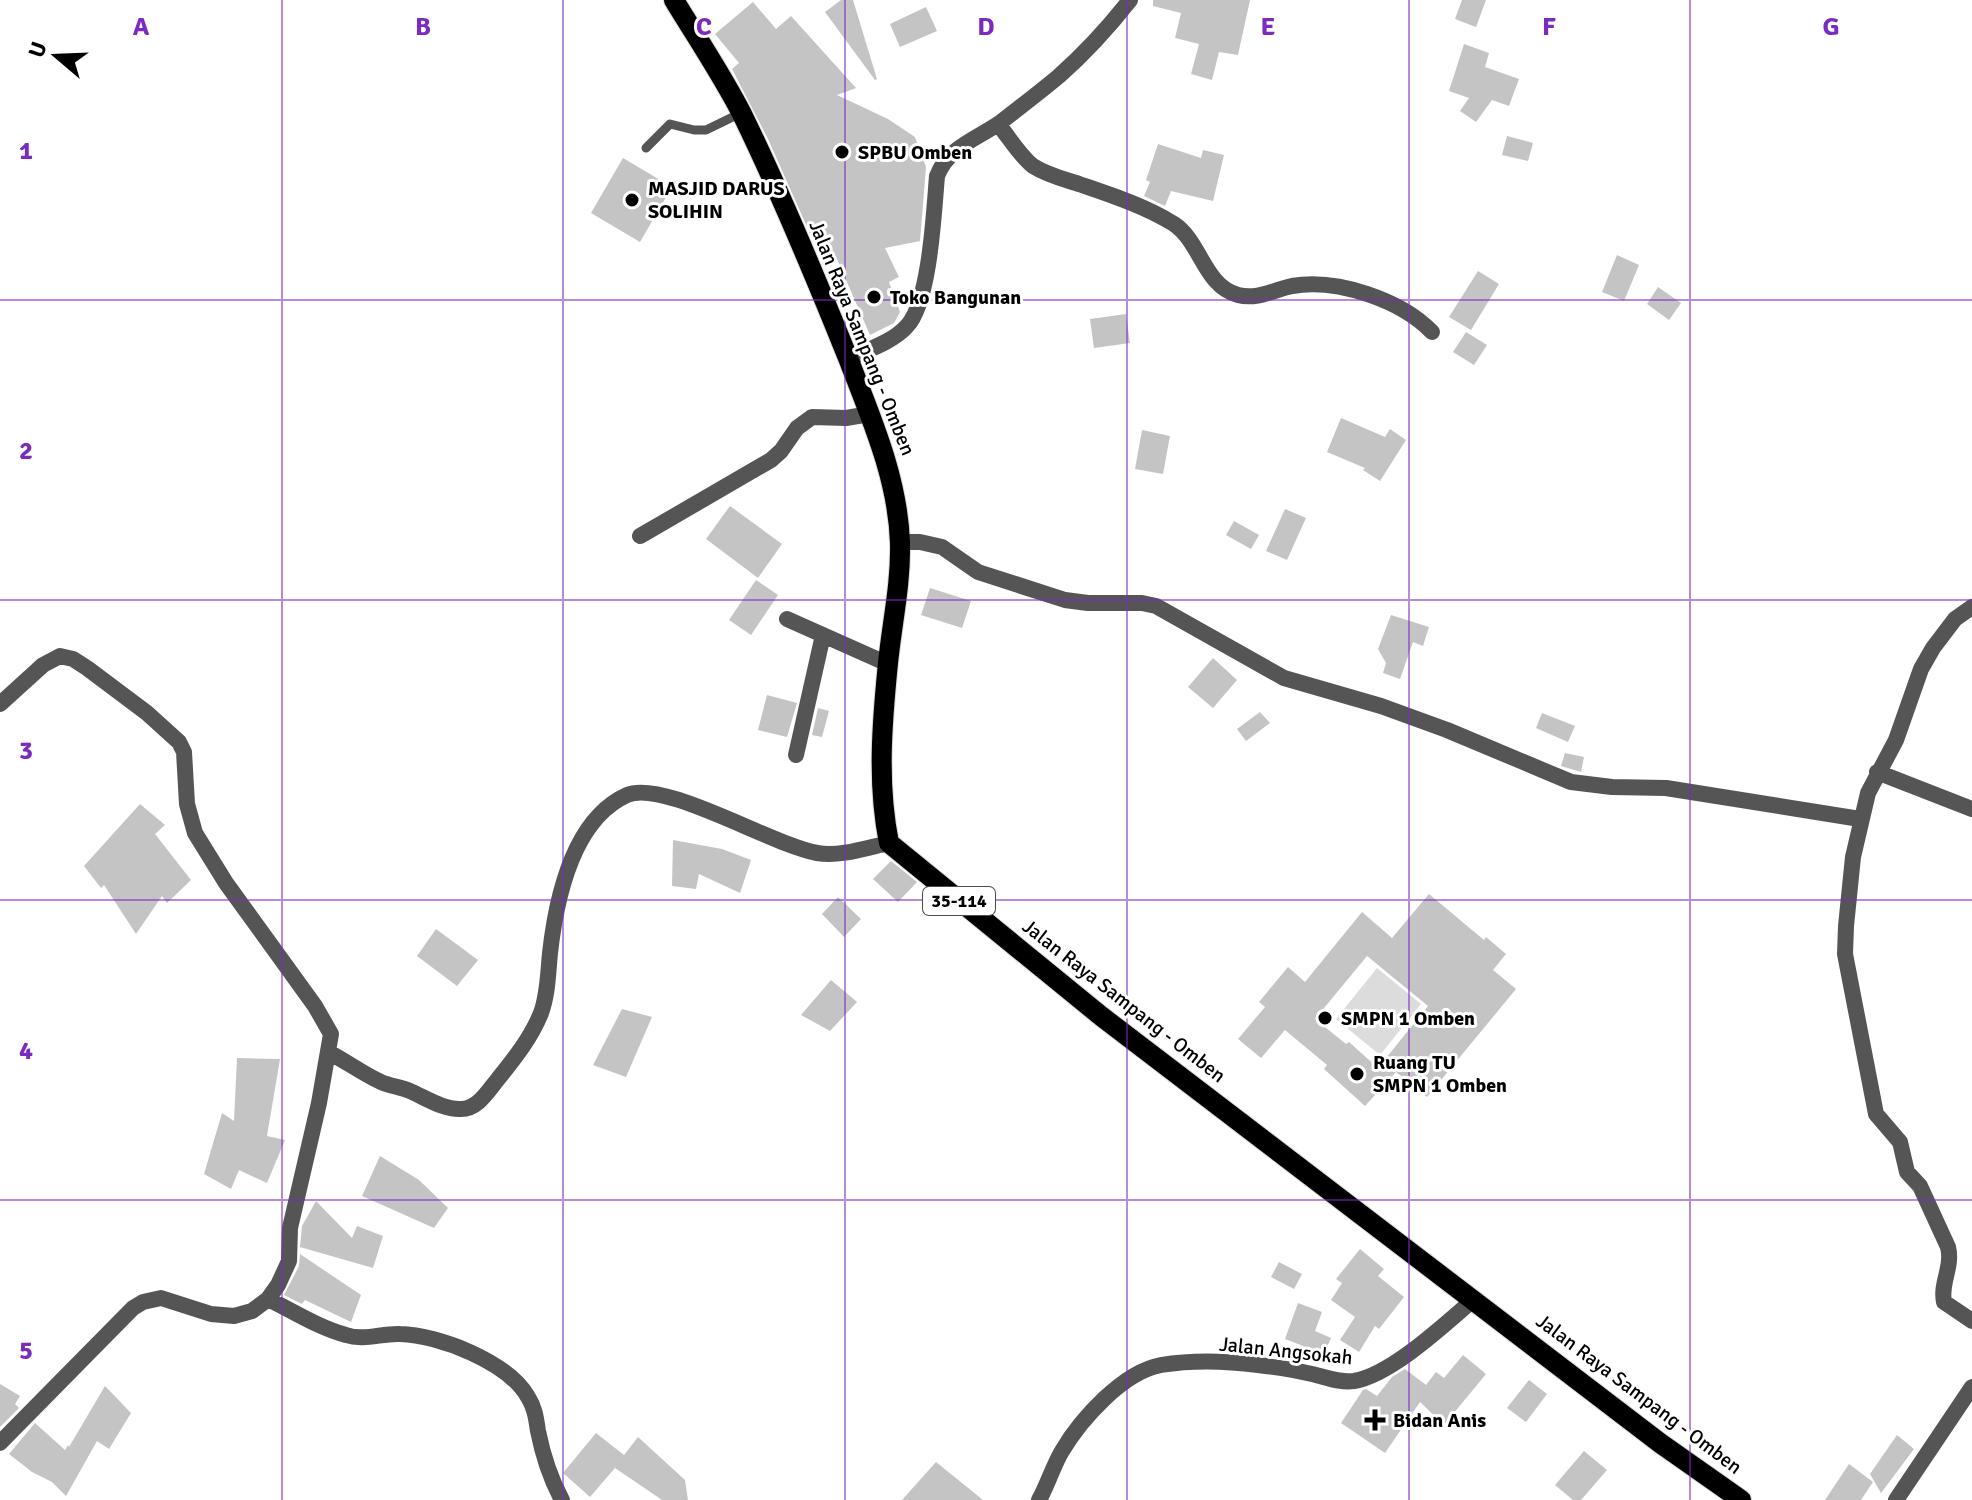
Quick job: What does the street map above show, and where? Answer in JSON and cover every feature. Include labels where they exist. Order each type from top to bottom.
[{"type":"main road","name":"Jalan Raya Sampang - Omben","points":[[674,0],[741,113],[815,276],[889,468],[900,542],[898,596],[888,664],[880,780],[882,812],[889,843],[1089,1007],[1660,1443],[1741,1500]]},
{"type":"street","points":[[848,359],[895,337],[913,320],[928,261],[937,176],[942,163],[953,151],[998,124],[1058,76],[1101,36],[1130,0]]},
{"type":"street","points":[[998,124],[1033,165],[1050,175],[1151,211],[1181,229],[1211,275],[1230,292],[1251,296],[1291,286],[1340,286],[1405,310],[1418,317],[1432,332]]},
{"type":"street","points":[[640,536],[771,460],[797,428],[812,417],[846,418],[870,414]]},
{"type":"street","points":[[900,542],[942,547],[978,572],[1065,600],[1156,606],[1284,678],[1381,706],[1571,782],[1612,787],[1666,788],[1860,819]]},
{"type":"street","points":[[1972,607],[1955,619],[1933,648],[1921,669],[1896,740],[1877,772],[1860,819],[1848,891],[1845,954],[1876,1114],[1897,1137],[1907,1172],[1920,1186],[1948,1247],[1950,1255],[1944,1282],[1944,1302],[1972,1321]]},
{"type":"street","points":[[787,619],[888,664]]},
{"type":"street","points":[[796,755],[823,635]]},
{"type":"street","points":[[0,704],[43,665],[60,656],[67,657],[87,668],[147,713],[179,742],[184,752],[187,804],[195,833],[331,1034],[290,1228],[289,1261],[268,1299],[252,1311],[234,1316],[211,1314],[161,1298],[143,1302],[133,1308],[0,1443]]},
{"type":"street","points":[[1877,772],[1972,809]]},
{"type":"street","points":[[328,1052],[377,1080],[447,1107],[459,1109],[476,1104],[527,1040],[541,1012],[557,913],[583,838],[596,819],[627,795],[660,793],[764,836],[818,853],[852,851],[889,843]]},
{"type":"street","points":[[268,1299],[346,1336],[424,1336],[446,1342],[494,1365],[527,1393],[536,1412],[550,1478],[562,1500]]},
{"type":"street","name":"Jalan Angsokah","points":[[1039,1500],[1061,1453],[1091,1411],[1122,1385],[1145,1371],[1160,1365],[1257,1365],[1332,1380],[1354,1381],[1394,1362],[1473,1300]]},
{"type":"street","points":[[1896,1500],[1972,1387]]},
{"type":"lane","points":[[646,148],[670,124],[706,130],[741,113]]},
{"type":"shaded area","points":[[1377,968],[1421,1004],[1380,1055],[1336,1019]]},
{"type":"building","points":[[841,0],[853,0],[875,80],[825,12]]},
{"type":"building","points":[[1153,0],[1250,0],[1238,55],[1219,52],[1212,80],[1191,74],[1199,44],[1175,38],[1181,13],[1153,6]]},
{"type":"building","points":[[1462,0],[1486,0],[1476,27],[1455,19]]},
{"type":"building","name":"SPBU Omben","points":[[753,2],[776,29],[791,16],[856,88],[837,95],[888,119],[915,137],[926,167],[920,241],[885,248],[899,277],[889,282],[900,312],[894,323],[870,335],[836,257],[823,263],[768,139],[732,69],[739,63],[715,34]]},
{"type":"building","points":[[926,7],[937,31],[900,47],[890,24]]},
{"type":"building","points":[[1464,44],[1489,53],[1485,67],[1519,79],[1509,106],[1492,100],[1476,122],[1460,111],[1469,98],[1449,91]]},
{"type":"building","points":[[1507,136],[1533,143],[1528,161],[1502,155]]},
{"type":"building","points":[[1158,144],[1201,158],[1203,150],[1224,155],[1213,201],[1171,191],[1165,206],[1144,196]]},
{"type":"building","name":"MASJID DARUS SOLIHIN","points":[[623,158],[672,187],[640,242],[591,213]]},
{"type":"building","points":[[1617,255],[1639,265],[1624,301],[1602,292]]},
{"type":"building","points":[[1478,271],[1499,284],[1471,330],[1449,317]]},
{"type":"building","points":[[1658,287],[1681,303],[1669,320],[1647,304]]},
{"type":"building","points":[[1126,314],[1130,343],[1094,348],[1090,319]]},
{"type":"building","points":[[1466,332],[1487,345],[1474,365],[1453,352]]},
{"type":"building","points":[[1341,418],[1385,437],[1390,429],[1406,440],[1380,481],[1363,470],[1365,468],[1327,452]]},
{"type":"building","points":[[1142,430],[1170,436],[1163,474],[1135,469]]},
{"type":"building","points":[[730,506],[782,544],[758,578],[706,539]]},
{"type":"building","points":[[1285,509],[1306,518],[1287,560],[1266,551]]},
{"type":"building","points":[[1234,521],[1259,535],[1251,549],[1226,535]]},
{"type":"building","points":[[756,580],[778,595],[751,635],[729,620]]},
{"type":"building","points":[[930,588],[971,601],[962,628],[921,615]]},
{"type":"building","points":[[1391,615],[1429,627],[1423,646],[1413,642],[1400,679],[1383,673],[1386,663],[1378,649]]},
{"type":"building","points":[[1213,658],[1237,680],[1213,708],[1188,687]]},
{"type":"building","points":[[767,695],[797,703],[787,737],[758,730]]},
{"type":"building","points":[[818,708],[829,711],[822,737],[812,735]]},
{"type":"building","points":[[1260,712],[1270,723],[1246,741],[1237,729]]},
{"type":"building","points":[[1542,713],[1575,726],[1568,742],[1536,728]]},
{"type":"building","points":[[1565,753],[1584,757],[1581,772],[1561,766]]},
{"type":"building","points":[[140,804],[165,825],[155,834],[191,880],[167,903],[162,896],[136,934],[104,885],[101,888],[84,866]]},
{"type":"building","points":[[673,840],[722,849],[751,860],[740,893],[699,874],[696,889],[672,886]]},
{"type":"building","points":[[891,861],[917,882],[898,902],[873,879]]},
{"type":"building","points":[[1429,894],[1484,940],[1486,937],[1506,954],[1493,970],[1516,989],[1427,1097],[1396,1072],[1365,1106],[1324,1069],[1327,1065],[1285,1030],[1261,1058],[1238,1039],[1265,1007],[1259,1002],[1288,967],[1305,982],[1362,912],[1392,938]],"holes":[[[1367,956],[1428,1006],[1378,1068],[1349,1042],[1346,1044],[1315,1019]]]},
{"type":"building","points":[[838,897],[861,919],[844,937],[822,914]]},
{"type":"building","points":[[436,929],[478,960],[457,986],[417,956]]},
{"type":"building","points":[[831,980],[857,1002],[830,1031],[801,1015]]},
{"type":"building","points":[[622,1009],[652,1017],[626,1077],[593,1065]]},
{"type":"building","points":[[237,1058],[280,1059],[267,1136],[285,1140],[267,1183],[239,1170],[231,1189],[204,1174],[222,1113],[234,1121]]},
{"type":"building","points":[[380,1156],[419,1180],[448,1208],[434,1228],[362,1196]]},
{"type":"building","points":[[316,1201],[352,1238],[357,1226],[383,1236],[373,1268],[300,1247],[302,1226]]},
{"type":"building","points":[[1360,1249],[1384,1269],[1378,1276],[1404,1297],[1379,1329],[1375,1326],[1359,1352],[1340,1340],[1355,1317],[1331,1300],[1342,1283],[1336,1279]]},
{"type":"building","points":[[300,1254],[361,1295],[351,1322],[305,1300],[302,1304],[284,1295],[299,1266]]},
{"type":"building","points":[[1279,1262],[1302,1274],[1294,1289],[1271,1277]]},
{"type":"building","points":[[1298,1303],[1322,1312],[1315,1331],[1331,1338],[1324,1354],[1285,1339]]},
{"type":"building","points":[[1463,1355],[1486,1374],[1444,1425],[1420,1402],[1385,1453],[1341,1423],[1363,1390],[1377,1396],[1392,1377],[1405,1369],[1426,1385],[1436,1372],[1444,1378]]},
{"type":"building","points":[[1529,1380],[1547,1394],[1526,1422],[1507,1408]]},
{"type":"building","points":[[0,1384],[20,1396],[15,1404],[19,1408],[0,1427]]},
{"type":"building","points":[[105,1386],[131,1413],[109,1449],[97,1441],[66,1496],[52,1482],[32,1472],[9,1454],[35,1423],[65,1450]]},
{"type":"building","points":[[596,1433],[624,1455],[638,1437],[685,1480],[688,1500],[662,1500],[615,1468],[590,1497],[563,1473]]},
{"type":"building","points":[[1897,1435],[1914,1449],[1881,1493],[1870,1474]]},
{"type":"building","points":[[1584,1451],[1607,1470],[1581,1500],[1573,1500],[1555,1485]]},
{"type":"building","points":[[936,1462],[983,1500],[902,1500]]},
{"type":"building","points":[[1849,1464],[1873,1482],[1861,1500],[1825,1500]]},
{"type":"place","name":"SPBU Omben","points":[[842,152]]},
{"type":"place","name":"MASJID DARUS SOLIHIN","points":[[632,200]]},
{"type":"place","name":"Toko Bangunan","points":[[874,297]]},
{"type":"place","name":"SMPN 1 Omben","points":[[1325,1018]]},
{"type":"place","name":"Ruang TU SMPN 1 Omben","points":[[1357,1074]]},
{"type":"place","name":"Bidan Anis","points":[[1375,1420]]}]
